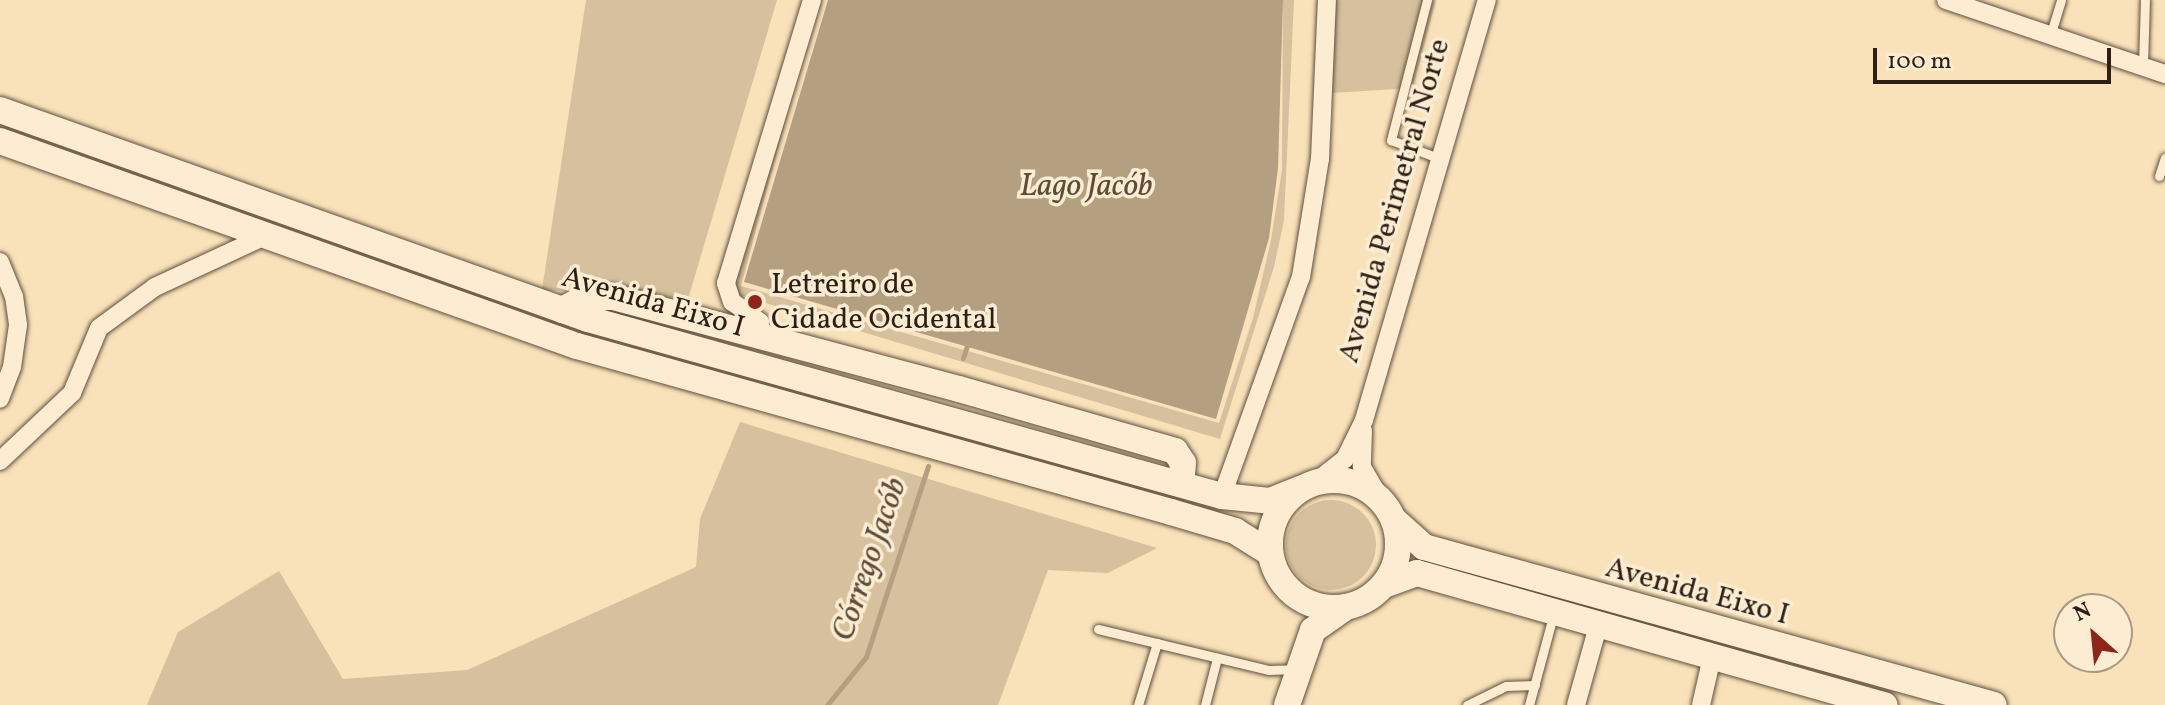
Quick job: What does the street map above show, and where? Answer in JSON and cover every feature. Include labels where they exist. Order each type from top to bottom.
[{"type":"main road","name":"Avenida Eixo I","points":[[0,110],[562,310],[1222,496],[1270,501],[1307,486]]},
{"type":"main road","name":"Avenida Eixo I","points":[[0,141],[577,346],[1184,516],[1242,534],[1270,553]]},
{"type":"main road","points":[[562,310],[586,297],[613,297],[1175,451],[1182,460],[1181,484]]},
{"type":"main road","points":[[1284,705],[1313,630],[1384,585],[1397,558],[1394,520],[1379,497],[1349,480],[1307,486],[1278,511],[1270,553],[1289,590],[1301,625],[1296,668]]},
{"type":"main road","name":"Avenida Eixo I","points":[[1394,520],[1424,547],[1994,705]]},
{"type":"main road","name":"Avenida Eixo I","points":[[1384,585],[1417,573],[1553,615],[1885,705]]},
{"type":"main road","points":[[1289,590],[1315,606],[1347,607]]},
{"type":"street","points":[[762,337],[760,322],[732,302],[726,283],[812,0]]},
{"type":"street","points":[[1222,496],[1287,326],[1303,264],[1320,159],[1327,0]]},
{"type":"street","name":"Avenida Perimetral Norte","points":[[1307,486],[1345,459],[1364,420],[1443,160],[1487,0]]},
{"type":"street","points":[[1946,0],[2165,74]]},
{"type":"street","points":[[0,461],[72,393],[99,328],[155,287],[265,236]]},
{"type":"street","points":[[0,262],[14,296],[18,325],[12,367],[0,399]]},
{"type":"street","name":"Avenida Perimetral Norte","points":[[1364,420],[1362,467],[1379,497]]},
{"type":"street","points":[[1576,705],[1598,626]]},
{"type":"street","points":[[1701,705],[1712,657]]},
{"type":"lane","points":[[1427,0],[1391,140],[1443,160]]},
{"type":"lane","points":[[2051,33],[2061,0]]},
{"type":"lane","points":[[2143,66],[2145,0]]},
{"type":"lane","points":[[2159,176],[2165,158]]},
{"type":"lane","points":[[1529,705],[1553,615]]},
{"type":"lane","points":[[1098,629],[1217,658],[1296,668]]},
{"type":"lane","points":[[1138,705],[1157,643]]},
{"type":"lane","points":[[1205,705],[1217,658]]},
{"type":"lane","points":[[1467,705],[1506,686],[1535,685]]},
{"type":"shaded area","points":[[586,0],[777,0],[688,299],[542,290]]},
{"type":"shaded area","points":[[818,0],[741,286],[1219,423],[1253,318],[1271,240],[1282,170],[1283,0],[1294,0],[1284,220],[1274,267],[1220,439],[739,295],[731,286]]},
{"type":"shaded area","points":[[1333,0],[1436,0],[1413,88],[1332,93]]},
{"type":"shaded area","points":[[740,422],[1157,548],[1108,573],[1048,570],[998,705],[147,705],[178,632],[279,571],[343,679],[467,670],[696,567],[700,519]]},
{"type":"shaded area","points":[[1331,500],[1348,503],[1363,513],[1373,528],[1376,545],[1373,562],[1363,577],[1348,587],[1331,590],[1314,587],[1299,577],[1289,562],[1286,545],[1289,528],[1299,513],[1314,503]]},
{"type":"water","name":"Lago Jacób","points":[[828,0],[1283,0],[1278,168],[1269,238],[1216,419],[744,282]]},
{"type":"waterway","name":"Córrego Jacób","points":[[963,358],[968,343]]},
{"type":"waterway","name":"Córrego Jacób","points":[[827,705],[866,657],[928,466]]},
{"type":"place","name":"Letreiro de Cidade Ocidental","points":[[755,302]]}]
